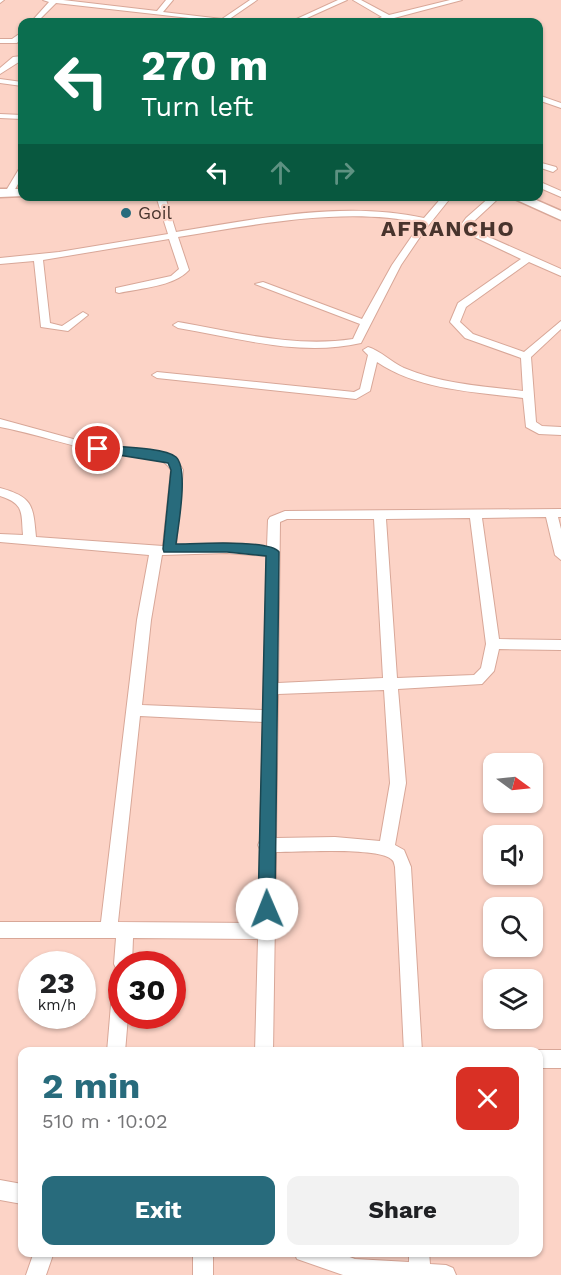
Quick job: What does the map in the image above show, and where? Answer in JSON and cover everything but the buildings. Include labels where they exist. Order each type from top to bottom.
[{"type":"highway","points":[[525,201],[561,216]]},
{"type":"highway","points":[[538,201],[561,210]]},
{"type":"street","points":[[158,14],[170,0]]},
{"type":"street","points":[[244,0],[253,1]]},
{"type":"street","points":[[302,18],[344,0]]},
{"type":"street","points":[[356,0],[388,17],[459,0]]},
{"type":"street","points":[[38,18],[56,1],[193,18]]},
{"type":"street","points":[[229,18],[253,1]]},
{"type":"street","points":[[168,18],[171,15]]},
{"type":"street","points":[[0,41],[14,41],[18,38]]},
{"type":"street","points":[[0,60],[12,62]]},
{"type":"street","points":[[0,72],[18,60]]},
{"type":"street","points":[[0,81],[18,83]]},
{"type":"street","points":[[543,99],[561,106]]},
{"type":"street","points":[[0,116],[18,117]]},
{"type":"street","points":[[543,166],[553,169]]},
{"type":"street","points":[[543,185],[561,194]]},
{"type":"street","points":[[119,290],[179,276],[184,266],[162,201]]},
{"type":"street","points":[[357,341],[365,323],[425,221],[443,201]]},
{"type":"street","points":[[491,201],[469,220],[467,230],[526,259],[561,273]]},
{"type":"street","points":[[0,261],[38,258],[235,225],[367,213],[390,213],[425,221]]},
{"type":"street","points":[[38,258],[45,326],[64,329],[83,315]]},
{"type":"street","points":[[526,259],[462,305],[455,322],[469,336],[526,356]]},
{"type":"street","points":[[260,284],[365,323]]},
{"type":"street","points":[[561,324],[526,356],[531,426],[539,430],[561,431]]},
{"type":"street","points":[[178,325],[289,345],[338,345],[357,341]]},
{"type":"street","points":[[357,341],[373,355],[410,372],[457,386],[527,395]]},
{"type":"street","points":[[158,375],[356,396],[364,391],[373,355]]},
{"type":"street","points":[[0,423],[109,452],[163,456],[172,460],[177,470],[163,550],[144,620],[133,710],[117,929],[121,951]]},
{"type":"street","points":[[0,492],[19,497],[26,504],[30,540]]},
{"type":"street","points":[[380,513],[398,783],[391,804],[391,833],[386,849]]},
{"type":"street","points":[[264,1047],[273,525],[279,516],[380,513],[556,513],[561,555]]},
{"type":"street","points":[[271,689],[390,686],[477,680],[487,671],[493,644],[476,513]]},
{"type":"street","points":[[0,538],[163,550],[227,548],[273,552]]},
{"type":"street","points":[[493,644],[561,645]]},
{"type":"street","points":[[133,710],[270,716]]},
{"type":"street","points":[[266,845],[366,846],[386,849],[398,855],[403,867],[413,1047]]},
{"type":"street","points":[[0,930],[267,931]]},
{"type":"street","points":[[116,1047],[118,1029]]},
{"type":"street","points":[[543,1059],[561,1059]]},
{"type":"street","points":[[0,1190],[18,1193]]},
{"type":"street","points":[[36,1275],[42,1257]]},
{"type":"street","points":[[203,1257],[203,1275]]},
{"type":"street","points":[[319,1257],[355,1269],[419,1262],[446,1275]]},
{"type":"place","name":"Goil","points":[[126,213]]},
{"type":"district","name":"AFRANCHO","points":[[448,228]]},
{"type":"route","points":[[98,449],[109,452],[163,456],[172,460],[176,465],[169,549],[227,548],[273,552],[266,845],[267,909]]}]
